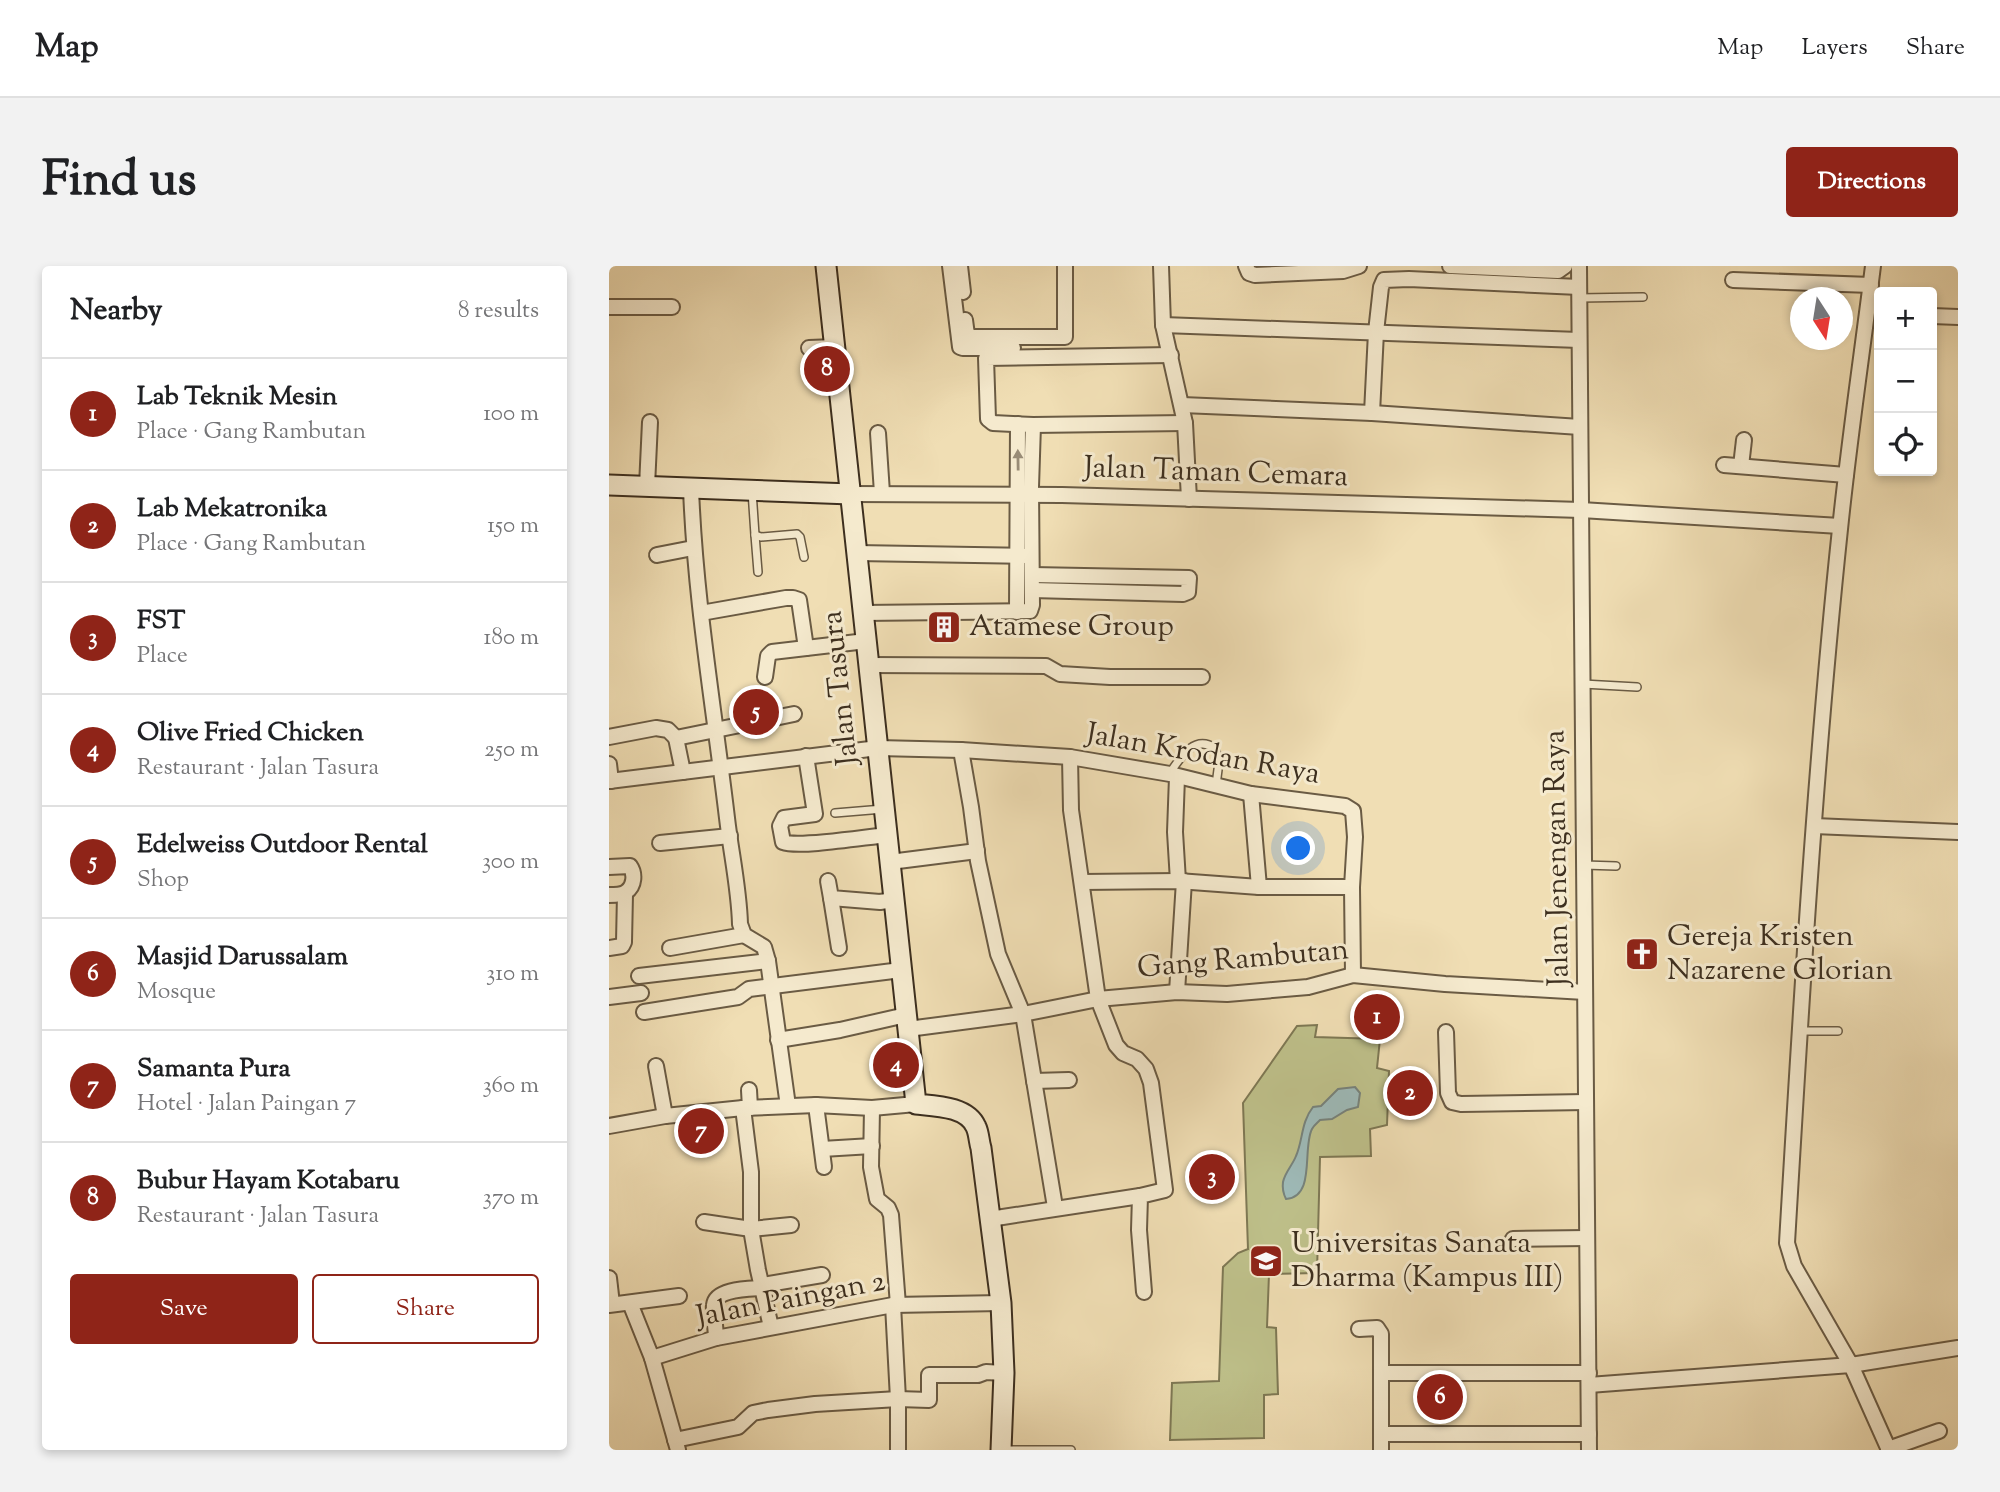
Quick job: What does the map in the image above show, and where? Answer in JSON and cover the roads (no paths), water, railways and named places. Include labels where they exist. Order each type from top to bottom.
[{"type":"street","name":"Jalan Tasura","points":[[826,266],[916,1104]]},
{"type":"street","points":[[950,266],[959,343],[963,348],[1170,351]]},
{"type":"street","points":[[960,266],[967,335],[973,337],[1065,337],[1065,266]]},
{"type":"street","points":[[1161,266],[1163,325],[1185,423],[1189,499]]},
{"type":"street","points":[[1246,266],[1249,273],[1255,275],[1343,271],[1359,266]]},
{"type":"street","points":[[1450,266],[1558,271],[1565,266]]},
{"type":"street","name":"Jalan Jenengan Raya","points":[[1579,266],[1589,1450]]},
{"type":"street","points":[[1873,266],[1873,313],[1840,526],[1814,826],[1787,1243],[1794,1266],[1851,1365],[1888,1449],[1939,1431]]},
{"type":"street","points":[[1372,413],[1376,332],[1381,287],[1386,279],[1579,292]]},
{"type":"street","points":[[1733,280],[1871,285]]},
{"type":"street","points":[[609,307],[672,307]]},
{"type":"street","points":[[1937,316],[1958,317]]},
{"type":"street","points":[[1163,325],[1579,340]]},
{"type":"street","points":[[809,348],[835,347]]},
{"type":"street","points":[[1170,351],[986,358],[988,419],[993,423],[1025,425],[1185,423]]},
{"type":"street","points":[[1182,405],[1372,413],[1580,427]]},
{"type":"street","points":[[647,486],[650,422]]},
{"type":"street","points":[[1017,612],[1025,556],[1025,425]]},
{"type":"street","points":[[878,433],[882,493]]},
{"type":"street","points":[[1741,466],[1744,440]]},
{"type":"street","points":[[1724,465],[1846,474]]},
{"type":"street","points":[[609,485],[851,494]]},
{"type":"street","points":[[691,488],[693,548],[740,924],[744,935],[764,947],[768,961],[789,1106]]},
{"type":"street","name":"Jalan Taman Cemara","points":[[851,494],[1025,495],[1580,510],[1840,526]]},
{"type":"street","points":[[657,555],[693,548]]},
{"type":"street","points":[[857,553],[1025,556]]},
{"type":"street","points":[[863,613],[1030,611],[1032,575],[1025,556]]},
{"type":"street","points":[[1032,575],[1189,578],[1189,589],[1184,594],[1032,590]]},
{"type":"street","points":[[1082,592],[1083,576]]},
{"type":"street","points":[[1128,593],[1129,577]]},
{"type":"street","points":[[701,613],[786,598],[796,599],[799,600],[806,648]]},
{"type":"street","points":[[765,677],[768,656],[772,652],[866,641]]},
{"type":"street","points":[[869,665],[1047,666],[1060,674],[1202,677]]},
{"type":"street","points":[[676,738],[794,714]]},
{"type":"street","points":[[609,737],[656,729],[668,730],[676,738],[683,772]]},
{"type":"street","name":"Jalan Krodan Raya","points":[[610,781],[878,748],[961,750],[1070,757],[1251,794],[1345,806],[1353,813],[1355,837],[1352,887],[1353,975]]},
{"type":"street","points":[[961,750],[977,851],[998,954],[1023,1014],[1055,1207]]},
{"type":"street","points":[[806,756],[815,814],[784,818],[780,826],[783,842],[807,843],[887,835]]},
{"type":"street","points":[[990,1219],[1165,1190],[1151,1083],[1146,1069],[1137,1059],[1123,1053],[1116,1045],[1098,999],[1071,810],[1070,757]]},
{"type":"street","points":[[609,764],[610,781]]},
{"type":"street","points":[[1173,776],[1175,831],[1181,881],[1177,992]]},
{"type":"street","points":[[1251,794],[1259,887]]},
{"type":"street","points":[[1814,826],[1958,832]]},
{"type":"street","points":[[660,843],[730,836]]},
{"type":"street","points":[[890,862],[977,851]]},
{"type":"street","points":[[609,867],[629,865],[634,876],[632,887],[625,894],[609,895]]},
{"type":"street","points":[[828,881],[839,948]]},
{"type":"street","points":[[1082,882],[1181,881],[1259,887],[1352,887]]},
{"type":"street","points":[[609,948],[625,943],[625,894]]},
{"type":"street","points":[[831,898],[880,902],[894,900]]},
{"type":"street","points":[[670,948],[744,935]]},
{"type":"street","points":[[639,976],[768,961]]},
{"type":"street","points":[[644,1012],[738,997],[747,990],[771,986],[901,970]]},
{"type":"street","name":"Gang Rambutan","points":[[778,1040],[907,1022],[1023,1014],[1098,999],[1177,992],[1227,995],[1308,987],[1353,975],[1445,984],[1585,992]]},
{"type":"street","points":[[609,997],[641,993]]},
{"type":"street","points":[[1446,1032],[1448,1093],[1452,1102],[1586,1102]]},
{"type":"street","points":[[656,1066],[665,1116]]},
{"type":"street","points":[[1034,1081],[1069,1080]]},
{"type":"street","points":[[749,1090],[746,1108],[751,1172],[751,1229],[771,1327]]},
{"type":"street","points":[[609,1126],[665,1116],[816,1105],[872,1108],[916,1104],[960,1111],[970,1118],[976,1126],[981,1149],[1001,1303],[1004,1373],[1001,1450]]},
{"type":"street","points":[[816,1105],[824,1167]]},
{"type":"street","points":[[872,1108],[871,1167],[875,1196],[888,1208],[895,1240],[898,1450]]},
{"type":"street","points":[[822,1149],[871,1146]]},
{"type":"street","points":[[1140,1196],[1139,1230],[1144,1292]]},
{"type":"street","points":[[704,1222],[751,1229],[791,1225]]},
{"type":"street","points":[[1513,1240],[1587,1238]]},
{"type":"street","points":[[716,1338],[713,1305],[718,1297],[727,1292],[823,1275]]},
{"type":"street","points":[[609,1278],[611,1304],[679,1296]]},
{"type":"street","points":[[630,1303],[652,1358],[676,1445],[738,1427],[753,1413],[815,1404],[929,1399],[929,1375],[1004,1373]]},
{"type":"street","name":"Jalan Paingan 2","points":[[652,1358],[716,1338],[895,1305],[1001,1303]]},
{"type":"street","points":[[1359,1329],[1377,1328],[1380,1332],[1381,1450]]},
{"type":"street","points":[[1382,1373],[1589,1379],[1851,1365],[1958,1348]]},
{"type":"street","points":[[1381,1434],[1589,1434]]},
{"type":"lane","points":[[1579,292],[1643,298]]},
{"type":"lane","points":[[752,490],[758,572]]},
{"type":"lane","points":[[755,535],[761,537],[797,534],[804,557]]},
{"type":"lane","points":[[1582,684],[1637,687]]},
{"type":"lane","points":[[1173,776],[1180,758],[1193,746],[1210,744],[1215,748],[1219,762],[1216,785]]},
{"type":"lane","points":[[835,813],[884,809]]},
{"type":"lane","points":[[1584,865],[1616,866]]},
{"type":"lane","points":[[1800,1031],[1838,1031]]},
{"type":"lane","points":[[1001,1450],[1070,1450]]},
{"type":"water","points":[[1355,1087],[1360,1093],[1358,1107],[1332,1119],[1320,1120],[1313,1128],[1309,1137],[1305,1181],[1295,1196],[1286,1199],[1283,1182],[1296,1156],[1309,1113],[1313,1107],[1321,1106],[1338,1089]]},
{"type":"place","name":"Bubur Hayam Kotabaru","points":[[827,369]]},
{"type":"place","name":"Atamese Group","points":[[944,627]]},
{"type":"place","name":"Edelweiss Outdoor Rental","points":[[756,712]]},
{"type":"place","name":"Gereja Kristen Nazarene Glorian","points":[[1642,954]]},
{"type":"place","name":"Lab Teknik Mesin","points":[[1377,1017]]},
{"type":"place","name":"Olive Fried Chicken","points":[[896,1065]]},
{"type":"place","name":"Lab Mekatronika","points":[[1410,1093]]},
{"type":"place","name":"Samanta Pura","points":[[701,1131]]},
{"type":"place","name":"FST","points":[[1212,1177]]},
{"type":"place","name":"Universitas Sanata Dharma (Kampus III)","points":[[1266,1261]]},
{"type":"place","name":"Masjid Darussalam","points":[[1440,1397]]}]
